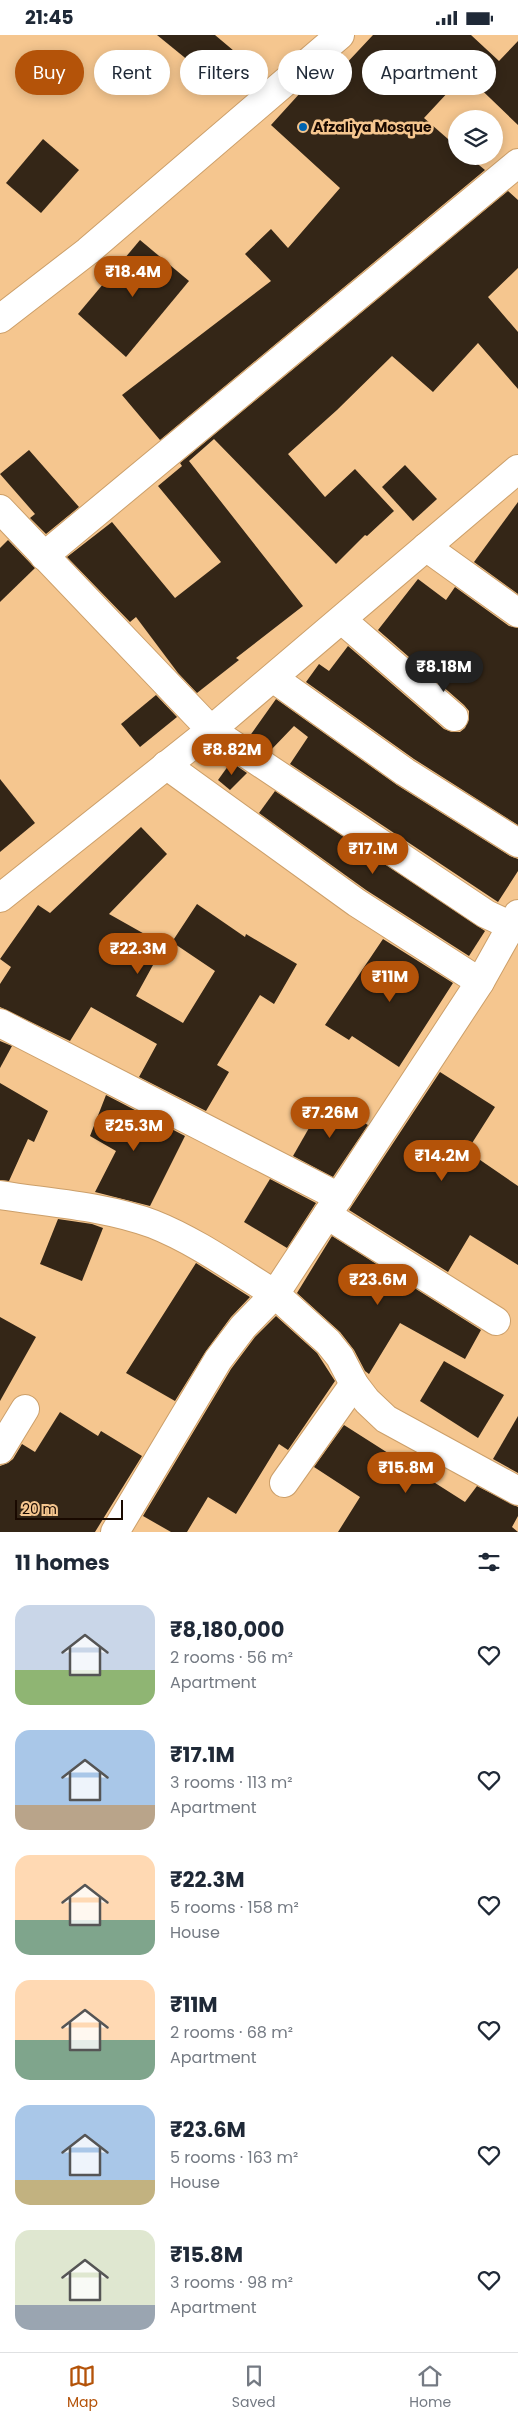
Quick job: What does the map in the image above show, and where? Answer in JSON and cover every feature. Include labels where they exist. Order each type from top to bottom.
[{"type":"street","points":[[0,319],[88,251],[340,35]]},
{"type":"street","points":[[44,556],[518,163]]},
{"type":"street","points":[[0,898],[211,730],[518,469]]},
{"type":"street","points":[[4,522],[44,556],[211,730],[486,914],[515,920],[480,982],[275,1294],[243,1327],[218,1360],[115,1532]]},
{"type":"street","points":[[426,547],[518,613]]},
{"type":"street","points":[[342,620],[454,717]]},
{"type":"street","points":[[273,678],[405,772],[518,843]]},
{"type":"street","points":[[166,765],[357,903],[480,982]]},
{"type":"street","points":[[0,1023],[333,1206],[496,1321]]},
{"type":"street","points":[[0,1195],[114,1213],[153,1224],[188,1241],[275,1294],[328,1342],[340,1357],[354,1384],[367,1401],[386,1419],[518,1491]]},
{"type":"street","points":[[284,1483],[354,1384]]},
{"type":"street","points":[[0,1450],[25,1409]]},
{"type":"building","points":[[157,35],[215,35],[233,50],[180,50],[180,54]]},
{"type":"building","points":[[373,35],[471,35],[487,50],[362,50],[362,95],[445,95],[424,118],[448,139],[448,165],[479,165],[485,170],[160,440],[122,395],[271,281],[245,254],[271,229],[288,248],[340,188],[271,125],[299,95],[352,95],[352,57]]},
{"type":"building","points":[[518,41],[518,125],[487,95],[496,95],[496,58],[499,61]]},
{"type":"building","points":[[43,139],[79,170],[41,213],[6,183]]},
{"type":"building","points":[[508,191],[518,200],[518,268],[488,297],[518,332],[518,389],[478,343],[433,392],[392,356],[337,410],[288,454],[325,497],[355,469],[394,511],[367,536],[365,535],[336,564],[214,439],[189,461],[303,606],[236,658],[239,660],[197,693],[178,673],[136,617],[130,622],[67,557],[112,522],[175,598],[221,562],[158,486],[182,466],[180,463]]},
{"type":"building","points":[[140,240],[189,281],[126,357],[78,314]]},
{"type":"building","points":[[29,450],[79,507],[46,534],[30,518],[35,514],[0,474]]},
{"type":"building","points":[[405,465],[437,499],[413,521],[382,487]]},
{"type":"building","points":[[518,502],[518,594],[474,562]]},
{"type":"building","points":[[8,540],[35,568],[0,602],[0,548]]},
{"type":"building","points":[[418,579],[446,600],[455,587],[509,626],[518,628],[518,825],[414,759],[306,682],[319,664],[329,671],[348,646],[444,729],[460,732],[465,728],[469,719],[469,711],[464,705],[378,630]]},
{"type":"building","points":[[156,695],[177,717],[140,747],[121,724]]},
{"type":"building","points":[[276,699],[397,785],[510,856],[518,859],[518,871],[498,902],[290,764],[308,737],[294,726],[270,751],[249,737]]},
{"type":"building","points":[[231,762],[247,773],[230,790],[218,780]]},
{"type":"building","points":[[0,779],[35,823],[0,852]]},
{"type":"building","points":[[275,791],[485,931],[469,956],[366,890],[259,813]]},
{"type":"building","points":[[141,827],[167,854],[109,914],[164,945],[136,996],[183,1023],[215,971],[172,942],[197,904],[245,937],[246,934],[297,964],[274,1004],[260,995],[217,1065],[229,1072],[206,1111],[139,1077],[157,1044],[91,1007],[70,1041],[0,1007],[0,984],[11,967],[0,959],[38,905],[50,913]]},
{"type":"building","points":[[383,939],[453,983],[399,1067],[352,1036],[349,1040],[325,1025]]},
{"type":"building","points":[[0,1041],[12,1046],[0,1068]]},
{"type":"building","points":[[440,1072],[495,1107],[467,1151],[518,1186],[518,1265],[470,1235],[448,1272],[349,1210]]},
{"type":"building","points":[[0,1083],[48,1111],[34,1142],[28,1139],[9,1181],[0,1180]]},
{"type":"building","points":[[106,1095],[185,1136],[150,1206],[95,1192],[116,1151],[90,1136]]},
{"type":"building","points":[[325,1100],[368,1125],[333,1177],[293,1156]]},
{"type":"building","points":[[270,1179],[316,1203],[287,1248],[244,1222]]},
{"type":"building","points":[[58,1219],[92,1224],[103,1228],[82,1281],[40,1264]]},
{"type":"building","points":[[332,1236],[481,1330],[465,1359],[400,1323],[369,1374],[365,1371],[354,1350],[340,1332],[297,1293]]},
{"type":"building","points":[[196,1263],[250,1297],[231,1317],[206,1351],[175,1401],[126,1373]]},
{"type":"building","points":[[276,1316],[317,1353],[335,1381],[288,1450],[279,1444],[236,1514],[208,1497],[187,1532],[171,1532],[143,1516],[231,1369],[255,1337]]},
{"type":"building","points":[[0,1317],[36,1337],[0,1401]]},
{"type":"building","points":[[444,1361],[504,1395],[478,1438],[420,1401]]},
{"type":"building","points":[[60,1412],[98,1436],[101,1431],[142,1456],[95,1532],[0,1532],[0,1466],[13,1459],[22,1444],[35,1452]]},
{"type":"building","points":[[518,1416],[518,1473],[493,1459]]},
{"type":"building","points":[[344,1425],[465,1502],[477,1486],[518,1507],[518,1516],[512,1527],[518,1532],[338,1532],[360,1497],[314,1467]]},
{"type":"place","name":"Afzaliya Mosque","points":[[303,127]]}]
